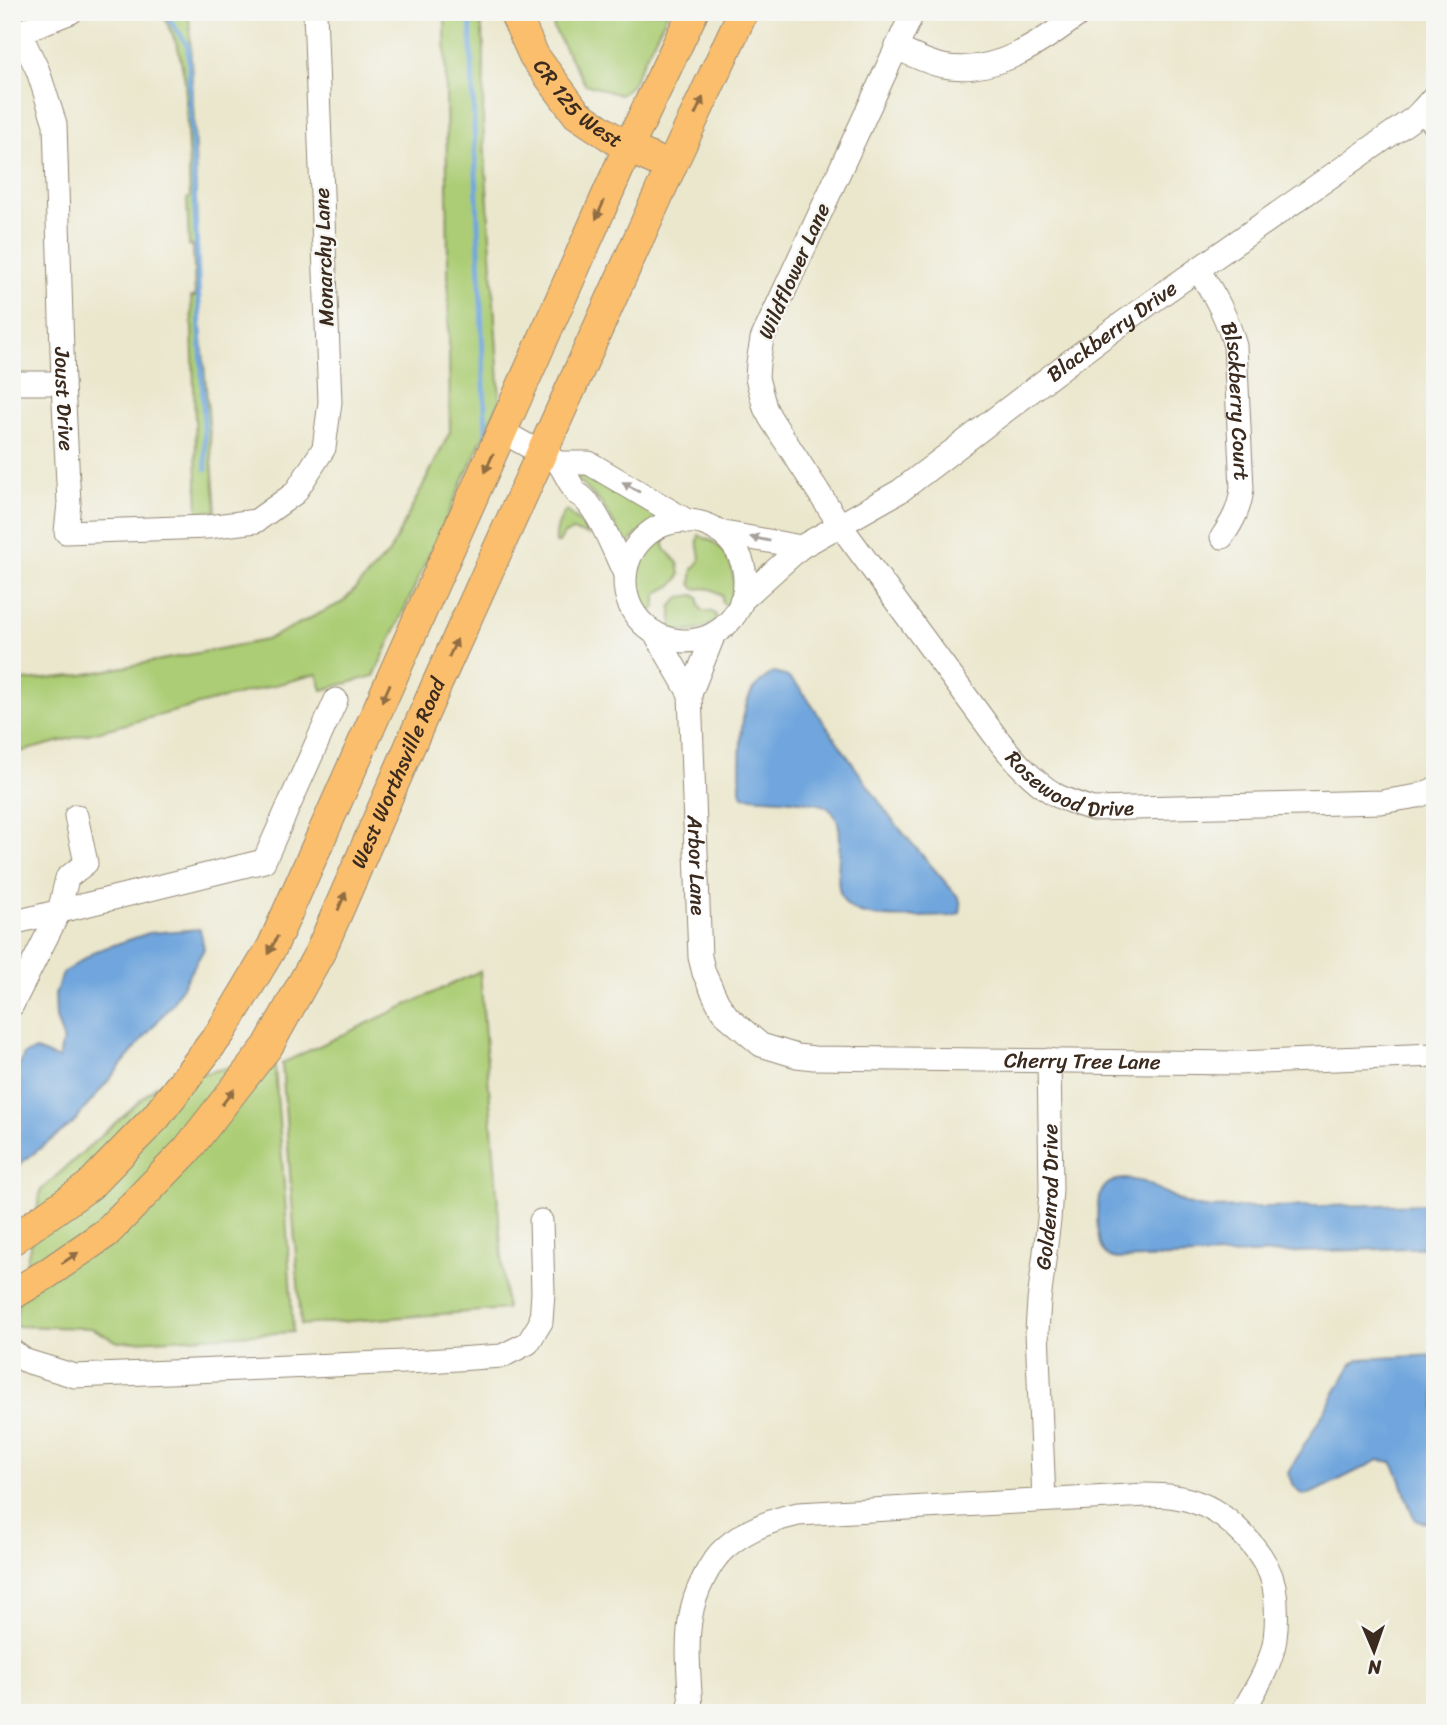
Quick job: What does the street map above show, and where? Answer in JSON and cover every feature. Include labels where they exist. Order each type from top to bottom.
[{"type":"main road","name":"CR 125 West","points":[[514,12],[534,56],[577,114],[628,148],[671,167]]},
{"type":"main road","name":"West Worthsville Road","points":[[12,1240],[89,1186],[156,1117],[221,1032],[272,947],[628,148],[693,12]]},
{"type":"main road","name":"West Worthsville Road","points":[[12,1295],[106,1233],[186,1151],[268,1046],[320,952],[436,684],[550,458],[671,167],[743,12]]},
{"type":"street","points":[[16,34],[71,12]]},
{"type":"street","name":"Monarchy Lane","points":[[295,493],[324,448],[330,402],[315,12]]},
{"type":"street","name":"Wildflower Lane","points":[[840,525],[765,408],[757,378],[758,363],[762,339],[913,12]]},
{"type":"street","points":[[896,48],[942,66],[971,68],[1020,53],[1082,12]]},
{"type":"street","name":"Joust Drive","points":[[16,34],[38,71],[55,124],[69,503],[66,532],[207,527],[256,521],[295,493]]},
{"type":"street","name":"Blackberry Drive","points":[[714,634],[731,620],[741,601],[801,547],[900,491],[1076,357],[1414,118],[1430,110]]},
{"type":"street","name":"Blsckberry Court","points":[[1198,270],[1214,294],[1235,346],[1242,488],[1235,518],[1222,537]]},
{"type":"street","points":[[12,383],[63,383]]},
{"type":"street","points":[[503,432],[550,458],[589,463],[689,522]]},
{"type":"street","points":[[550,458],[576,493],[595,511],[625,573]]},
{"type":"street","points":[[714,634],[695,640],[674,640],[655,633],[641,622],[631,608],[625,591],[625,573],[630,556],[640,541],[654,530],[671,523],[689,522],[705,525],[719,532],[801,547]]},
{"type":"street","name":"Rosewood Drive","points":[[840,525],[1018,764],[1062,798],[1093,809],[1381,802],[1426,792]]},
{"type":"street","points":[[719,532],[732,545],[742,561],[745,581],[741,601]]},
{"type":"street","name":"Arbor Lane","points":[[655,633],[690,694]]},
{"type":"street","name":"Arbor Lane","points":[[714,634],[690,694],[699,957],[718,1003],[739,1026]]},
{"type":"street","points":[[12,923],[264,861],[336,700]]},
{"type":"street","points":[[12,1005],[59,912],[67,878],[86,863],[76,816]]},
{"type":"street","name":"Cherry Tree Lane","points":[[739,1026],[761,1045],[797,1056],[814,1058],[1238,1063],[1435,1055]]},
{"type":"street","name":"Goldenrod Drive","points":[[1044,1500],[1037,1331],[1051,1189],[1049,1060]]},
{"type":"street","points":[[12,1351],[26,1361],[75,1376],[502,1356],[528,1343],[541,1322],[541,1221]]},
{"type":"street","points":[[691,1713],[688,1640],[695,1596],[724,1549],[748,1532],[773,1520],[798,1514],[1147,1495],[1170,1496],[1197,1502],[1222,1516],[1244,1536],[1262,1558],[1273,1583],[1277,1611],[1275,1641],[1267,1666],[1242,1713]]},
{"type":"green space","points":[[162,12],[189,12],[198,288],[216,511],[198,512],[191,297],[195,297],[193,246],[189,246],[187,199],[190,197],[185,80],[178,47]]},
{"type":"green space","points":[[445,12],[480,12],[484,50],[483,121],[500,400],[374,676],[322,690],[317,674],[12,754],[12,679],[24,681],[82,675],[266,640],[343,602],[389,553],[450,432]]},
{"type":"green space","points":[[551,12],[668,12],[631,86],[620,95],[585,84],[554,29]]},
{"type":"green space","points":[[578,473],[619,492],[664,518],[656,521],[651,533],[637,534],[626,547],[601,503],[576,478]]},
{"type":"green space","points":[[566,510],[589,535],[573,531],[564,534],[559,543],[556,543],[558,526]]},
{"type":"green space","points":[[699,535],[722,549],[731,564],[733,590],[728,607],[716,591],[695,589],[691,584],[693,569],[700,557]]},
{"type":"green space","points":[[663,539],[665,549],[678,563],[680,575],[675,583],[656,595],[656,607],[646,611],[637,589],[625,581],[639,568],[653,546]]},
{"type":"green space","points":[[695,595],[702,611],[712,612],[717,620],[696,630],[685,632],[673,629],[671,607],[680,597]]},
{"type":"green space","points":[[480,971],[506,1309],[301,1325],[282,1063]]},
{"type":"green space","points":[[274,1056],[293,1332],[118,1342],[92,1328],[14,1326],[41,1190],[157,1085]]},
{"type":"water","points":[[774,672],[790,679],[802,691],[892,820],[959,898],[960,913],[953,916],[906,918],[861,913],[847,905],[840,894],[840,832],[836,818],[828,808],[801,801],[743,796],[740,790],[740,750],[746,707],[756,686]]},
{"type":"water","points":[[200,929],[204,949],[172,1004],[73,1123],[12,1170],[12,1076],[24,1054],[36,1050],[59,1059],[63,1039],[56,1018],[55,994],[63,973],[96,951],[149,933]]},
{"type":"water","points":[[1127,1179],[1144,1182],[1187,1204],[1203,1208],[1435,1204],[1435,1247],[1113,1258],[1106,1255],[1101,1246],[1098,1203],[1107,1184]]},
{"type":"water","points":[[1435,1355],[1435,1518],[1425,1523],[1416,1520],[1392,1462],[1379,1460],[1312,1493],[1302,1495],[1293,1486],[1288,1473],[1352,1364],[1359,1359]]},
{"type":"waterway","points":[[167,16],[188,46],[206,469]]},
{"type":"waterway","points":[[470,16],[486,436]]}]
